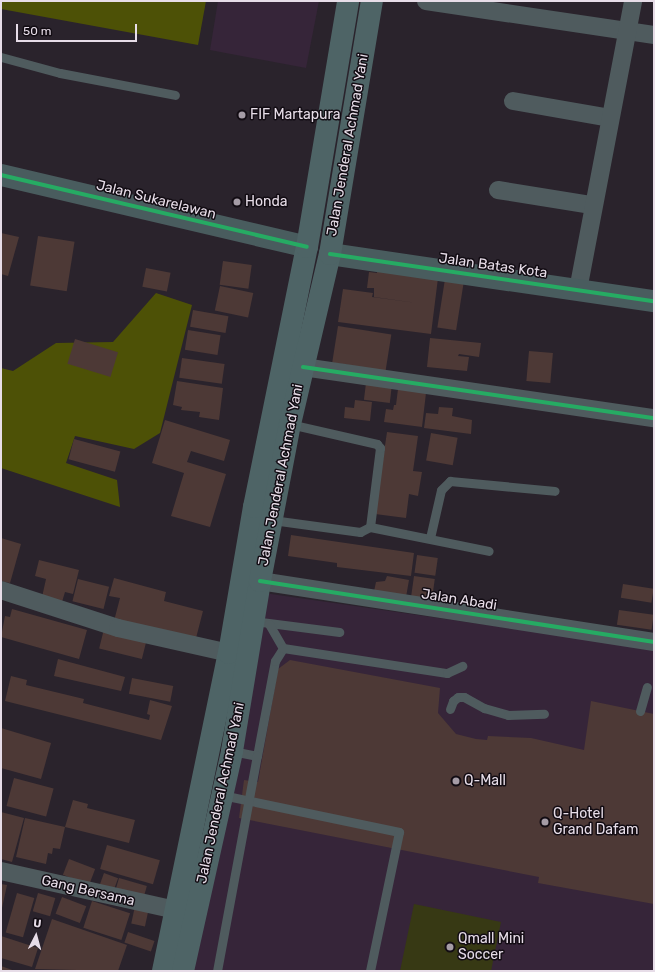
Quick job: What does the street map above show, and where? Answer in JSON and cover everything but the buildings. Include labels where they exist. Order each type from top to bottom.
[{"type":"highway","name":"Jalan Jenderal Achmad Yani","points":[[163,971],[229,653],[254,507],[307,246],[348,1]]},
{"type":"highway","name":"Jalan Jenderal Achmad Yani","points":[[183,971],[261,622],[260,581],[290,424],[330,254],[372,1]]},
{"type":"highway","points":[[338,57],[363,60]]},
{"type":"street","points":[[426,1],[654,35]]},
{"type":"street","points":[[578,290],[592,205],[633,1]]},
{"type":"street","points":[[513,101],[610,118]]},
{"type":"street","name":"Jalan Sukarelawan","points":[[1,175],[307,246]]},
{"type":"street","points":[[498,190],[592,205]]},
{"type":"street","name":"Jalan Batas Kota","points":[[330,254],[654,301]]},
{"type":"street","points":[[303,367],[654,418]]},
{"type":"street","name":"Jalan Abadi","points":[[260,581],[654,642]]},
{"type":"street","points":[[1,590],[118,628],[229,653]]},
{"type":"street","name":"Gang Bersama","points":[[1,871],[176,910]]},
{"type":"lane","points":[[1,57],[60,73],[174,95]]},
{"type":"lane","points":[[290,424],[377,444],[380,448],[370,526]]},
{"type":"lane","points":[[430,538],[441,490],[450,481],[555,491]]},
{"type":"lane","points":[[272,520],[360,532],[370,526],[489,551]]},
{"type":"lane","points":[[261,622],[338,632]]},
{"type":"lane","points":[[261,622],[283,648],[447,673],[462,666]]},
{"type":"lane","points":[[217,971],[275,661],[283,648]]},
{"type":"lane","points":[[640,711],[647,687]]},
{"type":"lane","points":[[450,709],[452,701],[458,697],[464,697],[484,708],[508,715],[523,716],[544,714]]},
{"type":"lane","points":[[232,751],[257,756]]},
{"type":"lane","points":[[222,795],[399,832],[370,971]]},
{"type":"shaded area","points":[[1,1],[206,1],[198,45],[1,9]]},
{"type":"shaded area","points":[[218,1],[319,1],[306,68],[210,50]]},
{"type":"shaded area","points":[[156,293],[192,305],[160,433],[134,449],[75,436],[66,463],[117,480],[120,507],[1,468],[1,368],[13,371],[56,343],[113,342]]},
{"type":"shaded area","points":[[264,593],[654,649],[654,971],[193,971]]},
{"type":"green space","name":"Qmall Mini Soccer","points":[[414,904],[501,922],[491,971],[400,971]]},
{"type":"cycle path","points":[[1,175],[307,247]]},
{"type":"cycle path","points":[[330,254],[654,301]]},
{"type":"cycle path","points":[[303,367],[654,418]]},
{"type":"cycle path","points":[[260,581],[654,642]]},
{"type":"place","name":"FIF Martapura","points":[[242,115]]},
{"type":"place","name":"Honda","points":[[237,202]]},
{"type":"place","name":"Q-Mall","points":[[456,781]]},
{"type":"place","name":"Q-Hotel Grand Dafam","points":[[545,822]]},
{"type":"place","name":"Qmall Mini Soccer","points":[[450,947]]}]
